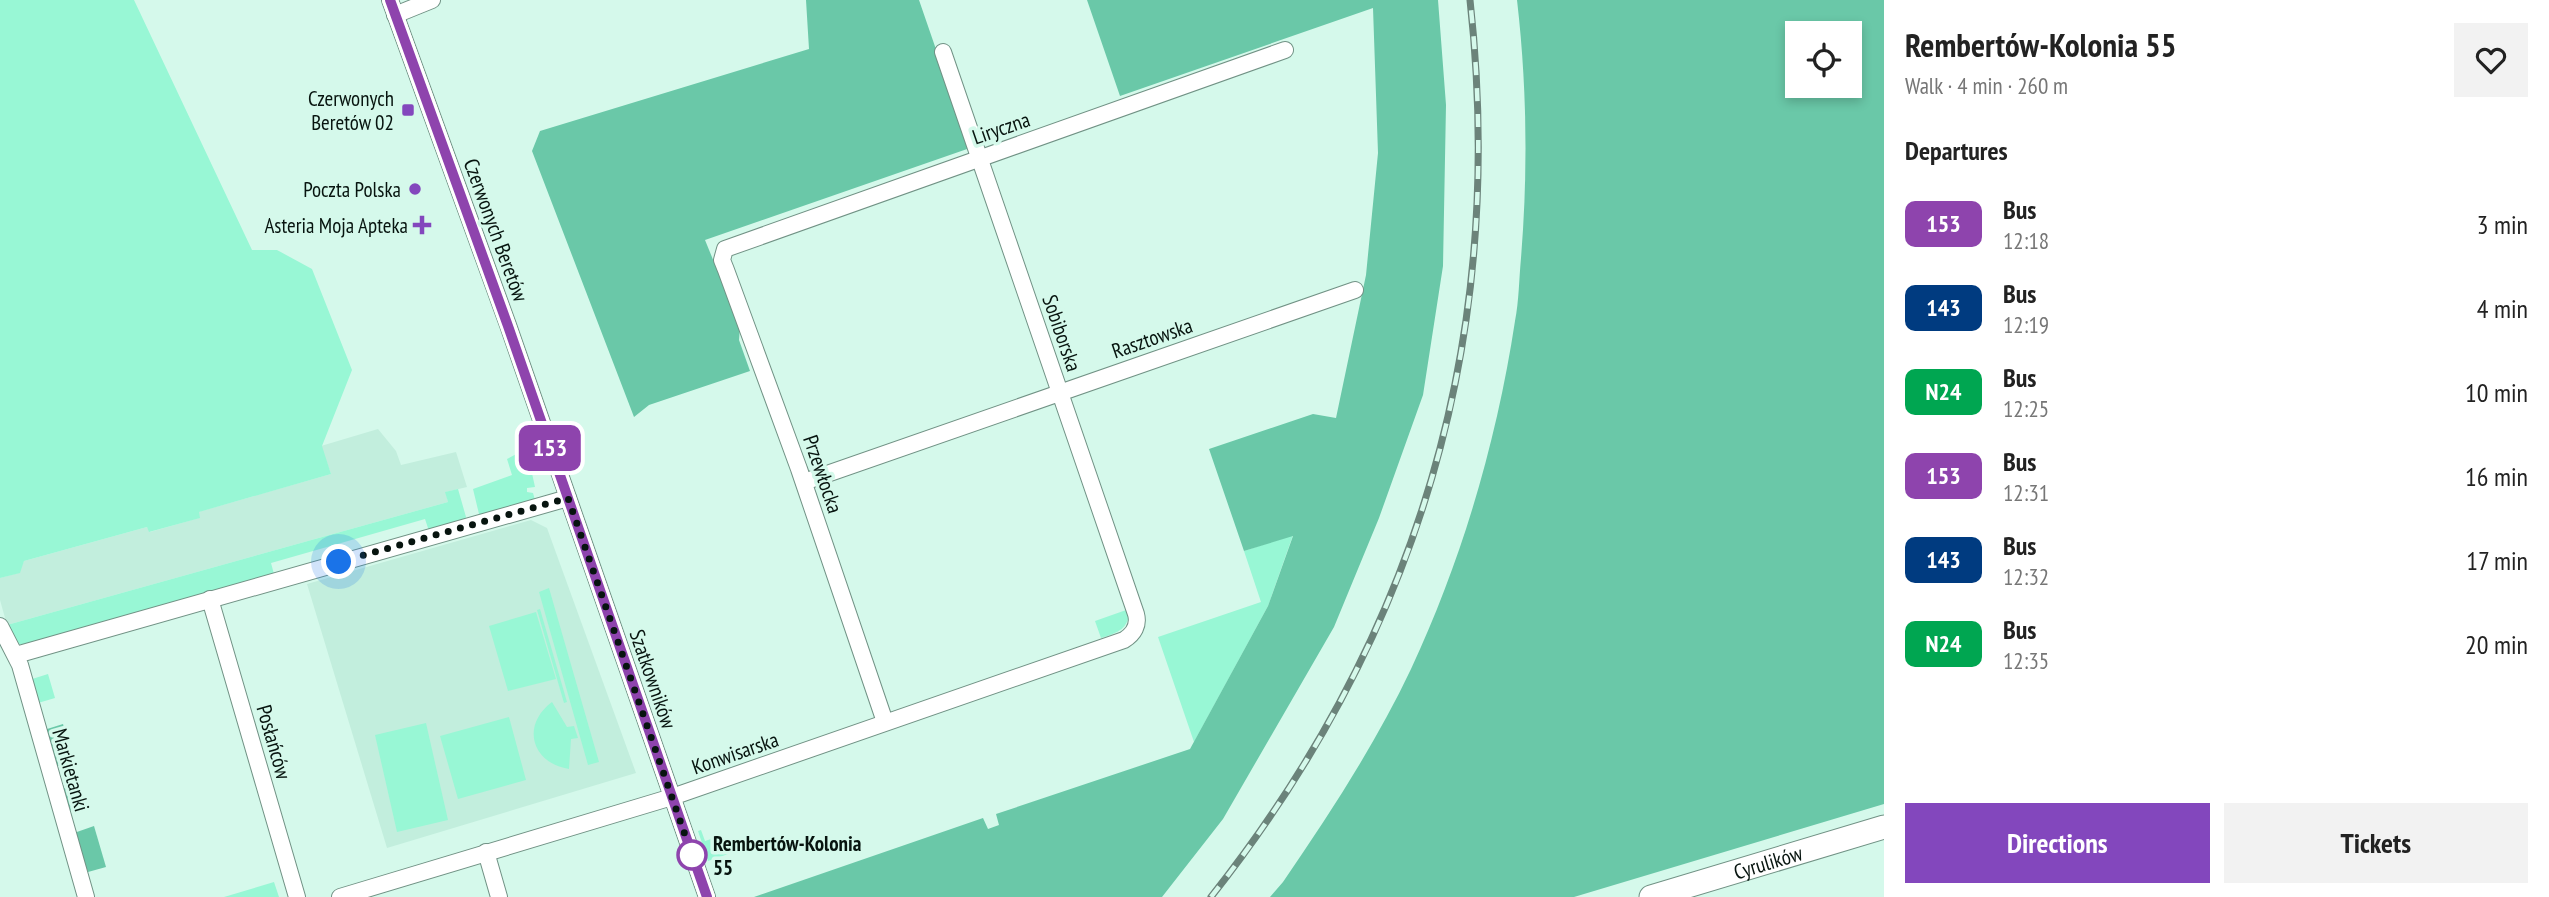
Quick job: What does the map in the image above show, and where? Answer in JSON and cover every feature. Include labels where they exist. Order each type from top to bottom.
[{"type":"main road","name":"Cyrulików","points":[[1651,897],[1884,827]]},
{"type":"street","points":[[392,7],[432,0]]},
{"type":"street","name":"Czerwonych Beretów","points":[[392,7],[560,475]]},
{"type":"street","name":"Liryczna","points":[[731,244],[1285,50]]},
{"type":"street","name":"Sobiborska","points":[[943,52],[1136,614],[1135,629]]},
{"type":"street","name":"Przewłocka","points":[[731,244],[725,248],[722,260],[803,482],[885,722]]},
{"type":"street","name":"Rasztowska","points":[[803,482],[1355,290]]},
{"type":"street","name":"Szatkowników","points":[[560,475],[707,897]]},
{"type":"street","points":[[16,655],[568,498]]},
{"type":"street","name":"Posłańców","points":[[210,599],[297,897]]},
{"type":"street","name":"Markietanki","points":[[0,626],[16,655],[86,897]]},
{"type":"street","name":"Konwisarska","points":[[340,897],[672,797],[1124,640],[1135,629]]},
{"type":"street","points":[[485,852],[499,897]]},
{"type":"shaded area","points":[[378,429],[396,451],[401,465],[456,452],[467,487],[446,492],[448,502],[7,625],[0,600],[0,578],[18,573],[24,561],[147,527],[150,532],[199,518],[198,512],[331,474],[321,446]]},
{"type":"shaded area","points":[[531,520],[547,528],[636,773],[387,848],[307,584]]},
{"type":"green space","points":[[0,0],[134,0],[252,250],[277,250],[312,269],[352,370],[322,446],[331,474],[199,512],[200,518],[149,532],[147,527],[24,561],[20,573],[0,578]]},
{"type":"green space","points":[[806,0],[919,0],[970,148],[705,240],[740,326],[739,340],[750,371],[649,405],[634,417],[532,151],[540,131],[809,49]]},
{"type":"green space","points":[[1087,0],[1438,0],[1446,105],[1443,266],[1423,395],[1379,518],[1334,627],[1223,819],[1162,897],[754,897],[983,818],[988,829],[999,825],[996,814],[1190,749],[1268,606],[1293,536],[1244,551],[1209,449],[1313,414],[1336,418],[1366,275],[1378,153],[1373,8],[1120,96]]},
{"type":"green space","points":[[1517,0],[1884,0],[1884,804],[1574,897],[1270,897],[1335,804],[1397,697],[1429,628],[1462,542],[1488,455],[1516,313],[1523,226],[1525,97]]},
{"type":"green space","points":[[526,446],[535,487],[527,488],[527,492],[533,493],[535,500],[481,516],[473,489],[512,475],[507,459]]},
{"type":"green space","points":[[458,489],[466,517],[464,521],[429,531],[425,519],[271,563],[274,574],[23,645],[17,643],[7,625],[448,502],[445,492]]},
{"type":"green space","points":[[1293,535],[1268,606],[1194,742],[1158,637],[1261,602],[1244,551]]},
{"type":"green space","points":[[549,588],[599,762],[588,765],[539,592]]},
{"type":"green space","points":[[540,609],[567,702],[564,703],[537,610]]},
{"type":"green space","points":[[1129,609],[1125,626],[1101,638],[1095,621]]},
{"type":"green space","points":[[536,612],[556,679],[508,691],[489,626]]},
{"type":"green space","points":[[48,674],[55,698],[38,703],[29,680]]},
{"type":"green space","points":[[552,702],[567,727],[574,726],[578,738],[571,739],[569,769],[546,759],[535,742],[536,721]]},
{"type":"green space","points":[[509,717],[526,780],[458,799],[440,736]]},
{"type":"green space","points":[[426,723],[448,820],[397,832],[375,735]]},
{"type":"green space","points":[[63,724],[74,762],[55,767],[44,730]]},
{"type":"green space","points":[[80,783],[86,801],[79,808],[68,811],[61,789]]},
{"type":"green space","points":[[94,826],[106,867],[88,872],[74,833]]},
{"type":"green space","points":[[701,830],[705,841],[717,837],[722,853],[727,851],[728,854],[708,861],[698,831]]},
{"type":"green space","points":[[274,882],[279,897],[224,897]]},
{"type":"railway","points":[[1211,897],[1284,796],[1345,693],[1395,585],[1433,475],[1459,361],[1475,244],[1478,124],[1470,0]]},
{"type":"bus line","name":"153","points":[[390,0],[508,326],[707,897]]},
{"type":"place","name":"Czerwonych Beretów 02","points":[[408,110]]},
{"type":"place","name":"Poczta Polska","points":[[415,189]]},
{"type":"place","name":"Asteria Moja Apteka","points":[[422,225]]},
{"type":"place","name":"Rembertów-Kolonia 55","points":[[692,855]]},
{"type":"route","points":[[339,562],[568,498],[692,855]]}]
